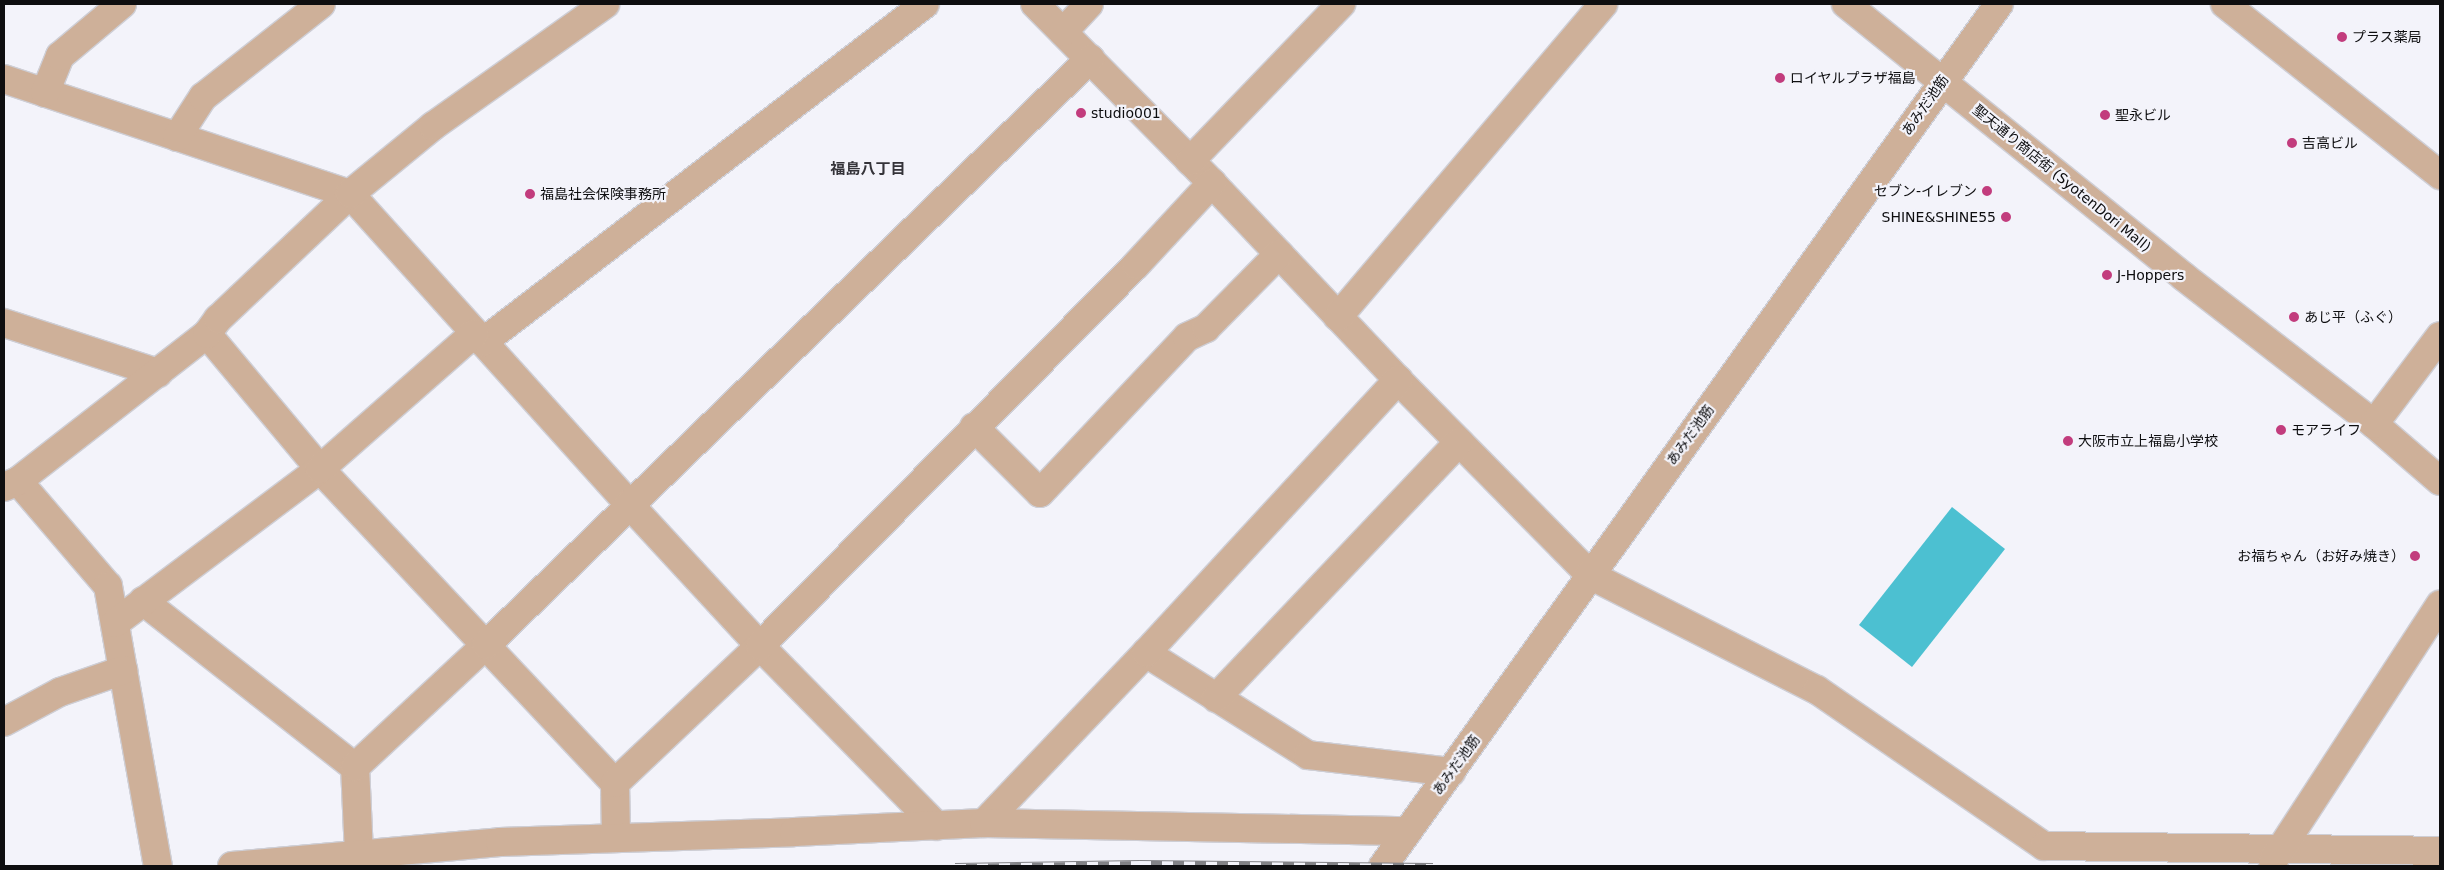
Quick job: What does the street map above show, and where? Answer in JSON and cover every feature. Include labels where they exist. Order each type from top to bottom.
[{"type":"street","points":[[45,93],[60,56],[122,4]]},
{"type":"street","points":[[177,136],[202,97],[321,4]]},
{"type":"street","points":[[158,866],[108,586],[11,484],[207,334],[218,319],[350,194],[433,126],[605,4]]},
{"type":"street","points":[[115,623],[320,469],[479,337],[926,4]]},
{"type":"street","points":[[1035,4],[1212,183],[1398,380],[1590,576],[1817,690],[2044,846],[2275,858],[2440,851]]},
{"type":"street","points":[[1063,32],[1089,4]]},
{"type":"street","points":[[1190,161],[1340,4]]},
{"type":"street","points":[[1338,316],[1603,4]]},
{"type":"street","name":"聖天通り商店街 (SyotenDori Mall)","points":[[1846,4],[2184,277],[2374,424],[2440,481]]},
{"type":"street","name":"あみだ池筋","points":[[1383,866],[1942,80],[1999,4]]},
{"type":"street","points":[[2225,4],[2440,175]]},
{"type":"street","points":[[355,767],[486,645],[629,504],[1090,60]]},
{"type":"street","points":[[4,79],[350,194],[629,504],[760,646],[937,826]]},
{"type":"street","points":[[616,783],[760,646],[974,427],[1136,265],[1212,183]]},
{"type":"street","points":[[974,427],[1040,493],[1187,338],[1206,328],[1279,254]]},
{"type":"street","points":[[4,323],[158,373]]},
{"type":"street","points":[[207,334],[320,469],[616,783],[616,837]]},
{"type":"street","points":[[2374,424],[2440,336]]},
{"type":"street","points":[[984,823],[1146,653],[1398,380]]},
{"type":"street","points":[[1216,698],[1459,442]]},
{"type":"street","points":[[143,601],[355,767],[360,854]]},
{"type":"street","points":[[2275,858],[2440,605]]},
{"type":"street","points":[[1146,653],[1308,755],[1451,772]]},
{"type":"street","points":[[4,722],[60,692],[123,670]]},
{"type":"street","points":[[232,866],[500,842],[984,823],[1408,830]]},
{"type":"water","points":[[1952,507],[2005,549],[1912,667],[1859,625]]},
{"type":"railway","points":[[955,866],[1140,863],[1433,866]]},
{"type":"place","name":"プラス薬局","points":[[2342,37]]},
{"type":"place","name":"ロイヤルプラザ福島","points":[[1780,78]]},
{"type":"place","name":"studio001","points":[[1081,113]]},
{"type":"place","name":"聖永ビル","points":[[2105,115]]},
{"type":"place","name":"吉高ビル","points":[[2292,143]]},
{"type":"place","name":"セブン-イレブン","points":[[1987,191]]},
{"type":"place","name":"福島社会保険事務所","points":[[530,194]]},
{"type":"place","name":"SHINE&SHINE55","points":[[2006,217]]},
{"type":"place","name":"J-Hoppers","points":[[2107,275]]},
{"type":"place","name":"あじ平（ふぐ）","points":[[2294,317]]},
{"type":"place","name":"モアライフ","points":[[2281,430]]},
{"type":"place","name":"大阪市立上福島小学校","points":[[2068,441]]},
{"type":"place","name":"お福ちゃん（お好み焼き）","points":[[2415,556]]},
{"type":"district","name":"福島八丁目","points":[[868,170]]}]
